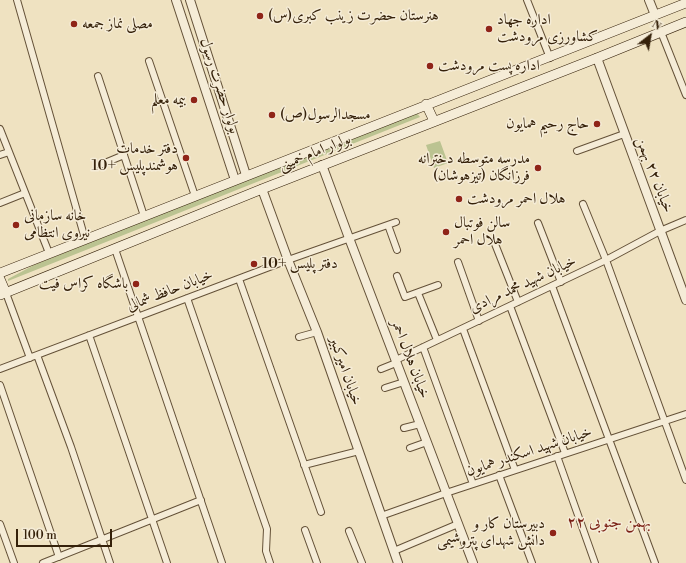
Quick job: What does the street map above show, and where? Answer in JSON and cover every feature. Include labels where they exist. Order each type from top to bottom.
[{"type":"main road","name":"بولوار امام خمینی","points":[[0,273],[426,104],[550,58],[686,3]]},
{"type":"main road","name":"بولوار امام خمینی","points":[[3,294],[322,165],[686,22]]},
{"type":"main road","points":[[426,104],[434,121]]},
{"type":"main road","points":[[0,279],[3,294]]},
{"type":"street","points":[[17,0],[85,239]]},
{"type":"street","name":"بولوار حضرت رسول","points":[[176,0],[235,180]]},
{"type":"street","name":"بولوار حضرت رسول","points":[[190,0],[246,175]]},
{"type":"street","points":[[527,0],[550,58]]},
{"type":"street","points":[[649,0],[655,15]]},
{"type":"street","points":[[661,32],[686,95]]},
{"type":"street","name":"خیابان ۲۲ بهمن","points":[[597,58],[686,300]]},
{"type":"street","points":[[149,61],[195,196]]},
{"type":"street","points":[[98,76],[144,216]]},
{"type":"street","points":[[0,129],[49,254]]},
{"type":"street","points":[[577,152],[624,134]]},
{"type":"street","points":[[0,155],[9,152]]},
{"type":"street","points":[[100,165],[124,155]]},
{"type":"street","points":[[231,168],[243,165]]},
{"type":"street","name":"خیابان هلال احمر","points":[[322,165],[473,563]]},
{"type":"street","name":"خیابان امیرکبیر","points":[[262,189],[288,260],[317,332],[394,551],[396,563]]},
{"type":"street","points":[[0,203],[25,193]]},
{"type":"street","points":[[583,204],[606,260],[686,480]]},
{"type":"street","name":"خیابان شهید محمد مرادی","points":[[380,369],[437,340],[606,260],[660,231],[686,220]]},
{"type":"street","name":"خیابان حافظ شمالی","points":[[0,369],[288,260],[396,222]]},
{"type":"street","points":[[538,223],[561,282]]},
{"type":"street","points":[[388,225],[397,250]]},
{"type":"street","points":[[495,244],[518,302]]},
{"type":"street","points":[[116,249],[221,560]]},
{"type":"street","points":[[458,262],[479,321]]},
{"type":"street","points":[[397,276],[405,297],[438,285]]},
{"type":"street","points":[[239,279],[321,512]]},
{"type":"street","points":[[552,286],[655,563]]},
{"type":"street","points":[[418,293],[437,340]]},
{"type":"street","points":[[3,294],[33,356],[71,447],[101,540],[110,563]]},
{"type":"street","points":[[188,298],[267,529],[266,551],[270,563]]},
{"type":"street","points":[[510,306],[565,454]]},
{"type":"street","points":[[463,328],[515,470]]},
{"type":"street","points":[[299,337],[317,332]]},
{"type":"street","points":[[88,335],[167,563]]},
{"type":"street","points":[[423,347],[474,484]]},
{"type":"street","points":[[385,388],[404,382]]},
{"type":"street","points":[[0,386],[57,559]]},
{"type":"street","name":"خیابان شهید اسکندر همایون","points":[[381,516],[499,475],[686,414]]},
{"type":"street","points":[[404,428],[420,424]]},
{"type":"street","points":[[410,448],[427,442]]},
{"type":"street","points":[[304,465],[359,451]]},
{"type":"street","points":[[557,456],[595,563]]},
{"type":"street","points":[[499,475],[532,563]]},
{"type":"street","points":[[43,563],[57,559],[201,500]]},
{"type":"street","points":[[0,524],[2,534],[14,563]]},
{"type":"street","points":[[394,551],[458,524]]},
{"type":"street","points":[[305,530],[317,563]]},
{"type":"street","points":[[349,531],[362,563]]},
{"type":"green space","points":[[416,112],[420,117],[8,281],[8,279],[34,265]]},
{"type":"green space","points":[[440,141],[448,163],[434,168],[426,145]]},
{"type":"place","name":"هنرستان حضرت زینب کبری(س)","points":[[260,16]]},
{"type":"place","name":"مصلی نماز جمعه","points":[[74,24]]},
{"type":"place","name":"اداره جهاد کشاورزی مرودشت","points":[[489,29]]},
{"type":"place","name":"اداره پست مرودشت","points":[[430,66]]},
{"type":"place","name":"بیمه معلم","points":[[194,100]]},
{"type":"place","name":"مسجدالرسول(ص)","points":[[272,115]]},
{"type":"place","name":"حاج رحیم همایون","points":[[597,124]]},
{"type":"place","name":"دفتر خدمات هوشمندپلیس +10","points":[[186,158]]},
{"type":"place","name":"مدرسه متوسطه دخترانه فرزانگان (تیزهوشان)","points":[[538,168]]},
{"type":"place","name":"هلال احمر مرودشت","points":[[459,199]]},
{"type":"place","name":"خانه سازمانی نیروی انتظامی","points":[[16,225]]},
{"type":"place","name":"سالن فوتبال هلال احمر","points":[[446,232]]},
{"type":"place","name":"دفتر پلیس +10","points":[[254,264]]},
{"type":"place","name":"باشگاه کراس فیت","points":[[136,284]]},
{"type":"place","name":"دبیرستان کار و دانش شهدای پتروشیمی","points":[[553,533]]},
{"type":"district","name":"۲۲ بهمن جنوبی","points":[[609,523]]}]
